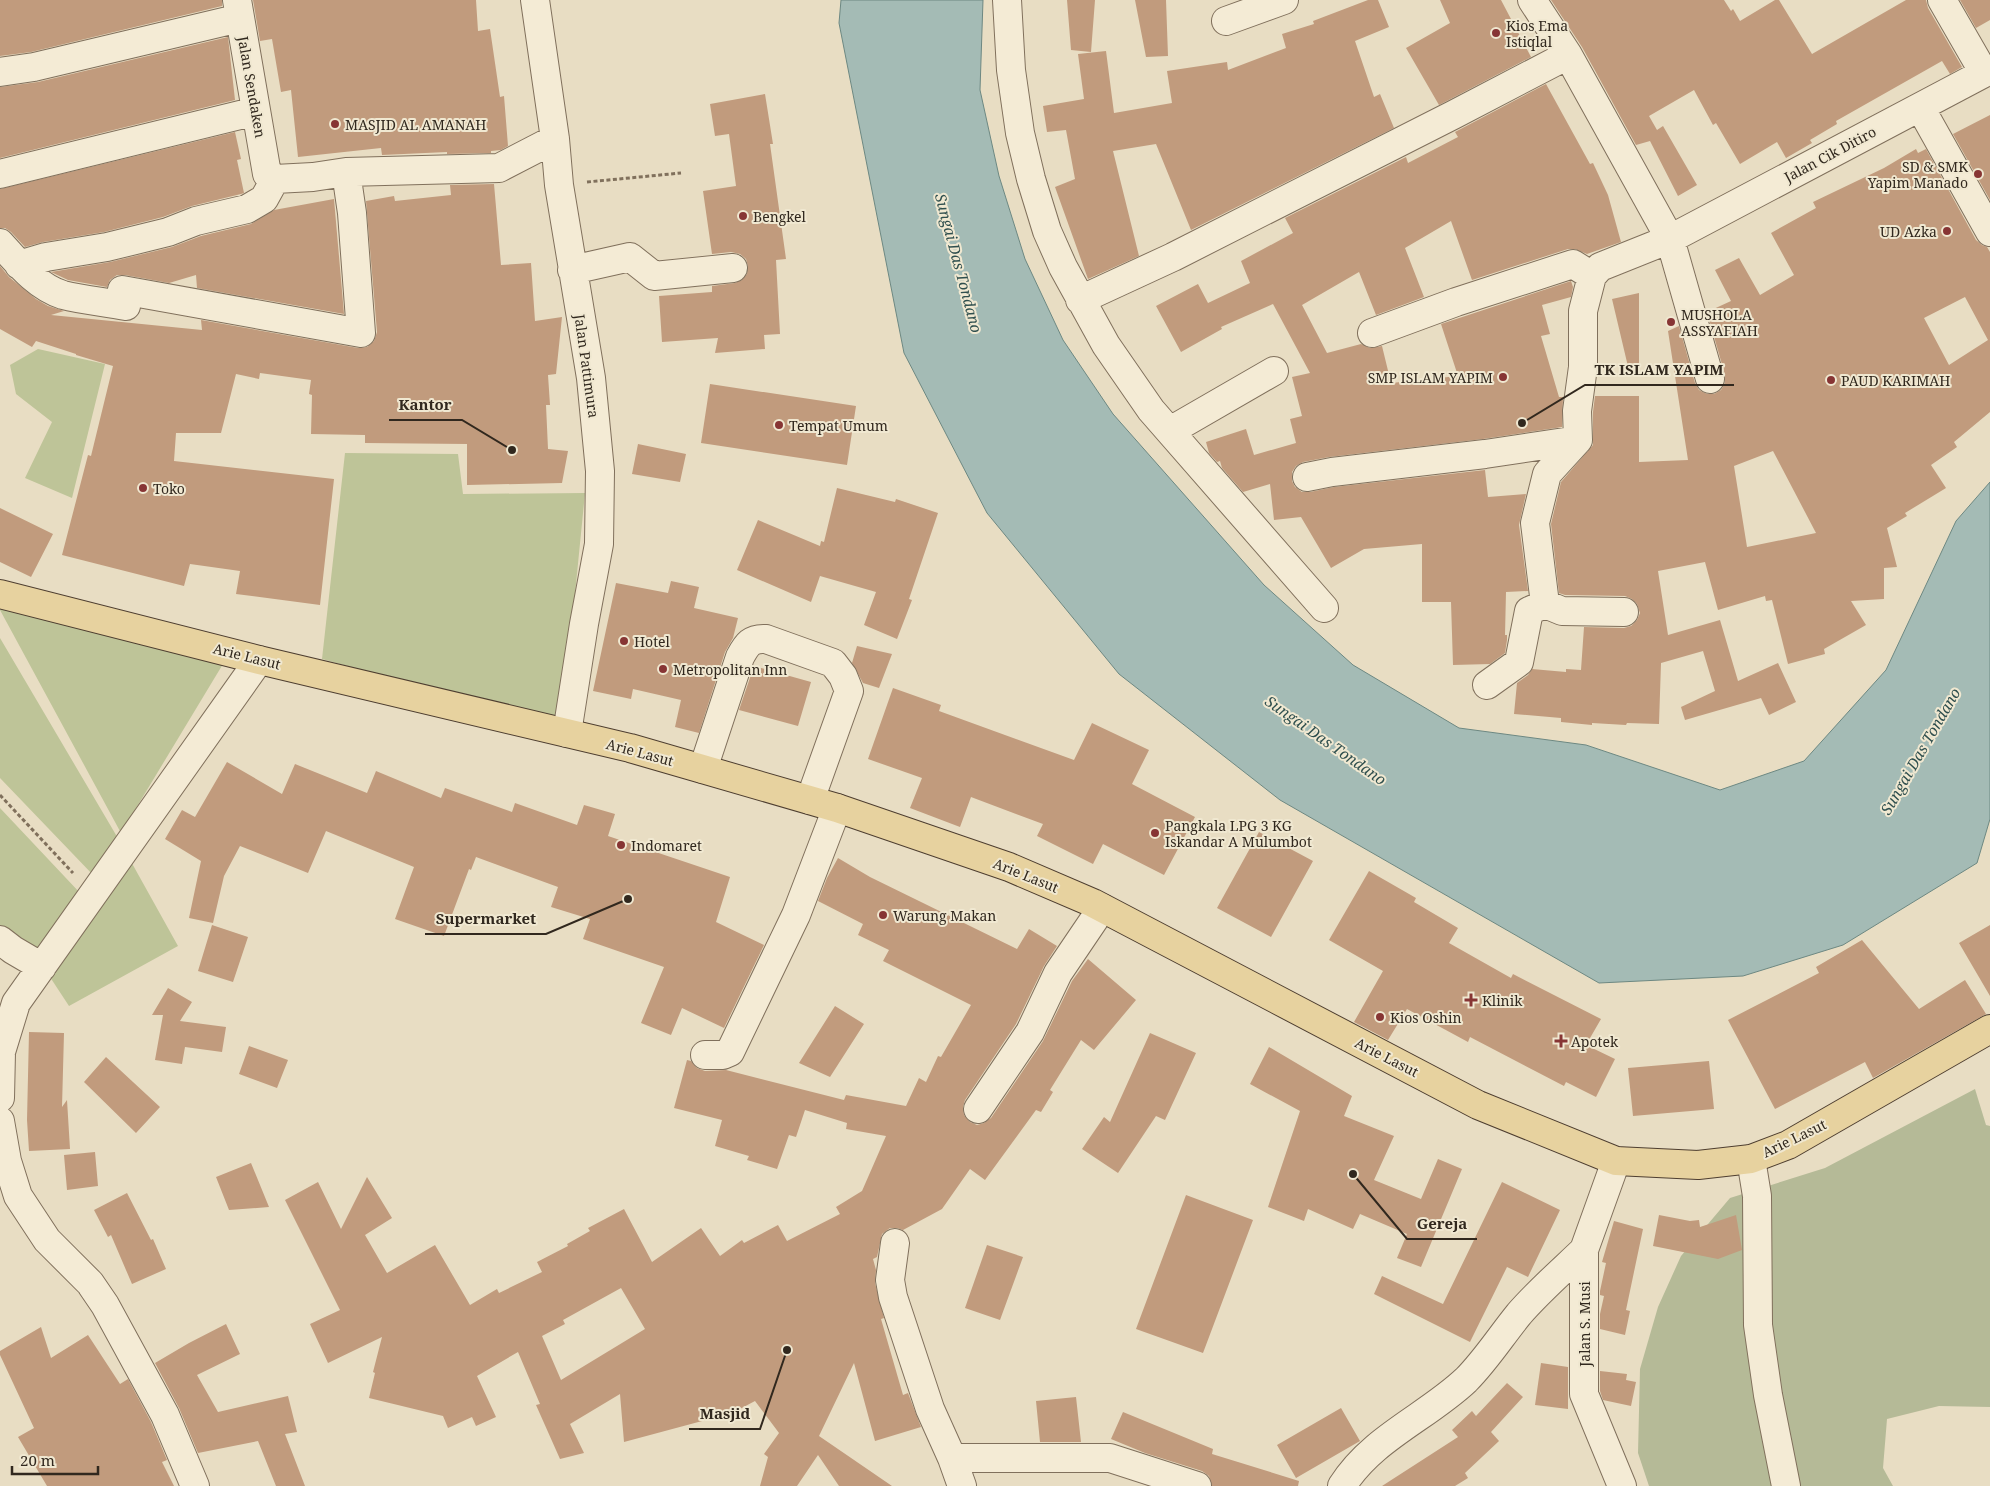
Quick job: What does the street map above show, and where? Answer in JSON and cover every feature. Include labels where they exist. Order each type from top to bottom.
[{"type":"main road","name":"Arie Lasut","points":[[0,594],[259,660],[630,748],[836,808],[1009,867],[1102,908],[1478,1105],[1616,1161],[1698,1165],[1751,1159],[1788,1144],[1990,1029]]},
{"type":"street","name":"Jalan Pattimura","points":[[535,0],[555,138],[559,185],[591,378],[600,471],[600,534],[566,733]]},
{"type":"street","points":[[1007,0],[1011,70],[1020,133],[1031,179],[1048,231],[1080,300],[1130,382],[1170,431],[1324,608]]},
{"type":"street","points":[[1226,21],[1284,0]]},
{"type":"street","points":[[1532,0],[1568,55],[1670,239],[1710,379]]},
{"type":"street","points":[[1942,0],[1987,71]]},
{"type":"street","points":[[0,72],[34,67],[239,9]]},
{"type":"street","name":"Jalan Sendaken","points":[[239,9],[256,111],[271,177]]},
{"type":"street","points":[[1080,300],[1173,257],[1568,55]]},
{"type":"street","name":"Jalan Cik Ditiro","points":[[1592,276],[1600,267],[1670,239],[1987,71]]},
{"type":"street","points":[[1920,107],[1990,232]]},
{"type":"street","points":[[0,174],[256,111]]},
{"type":"street","points":[[19,265],[46,257],[108,247],[168,232],[196,221],[247,209],[264,199],[271,177],[313,177],[346,172],[500,168],[555,138]]},
{"type":"street","points":[[0,243],[19,265],[47,287],[62,294],[124,298],[361,334],[352,213],[346,172]]},
{"type":"street","points":[[572,270],[630,257],[654,276],[733,268]]},
{"type":"street","points":[[1372,333],[1456,302],[1572,264],[1592,276],[1583,312],[1583,367],[1577,411],[1578,440],[1547,474],[1535,523],[1545,604]]},
{"type":"street","points":[[1170,431],[1274,371]]},
{"type":"street","points":[[1307,478],[1332,472],[1485,454],[1578,440]]},
{"type":"street","points":[[1487,685],[1519,662],[1529,611],[1545,604],[1562,611],[1624,612]]},
{"type":"street","points":[[703,769],[740,657],[747,643],[755,638],[766,639],[833,663],[844,676],[848,691],[810,800]]},
{"type":"street","points":[[0,1098],[1,1052],[16,1003],[259,660]]},
{"type":"street","points":[[705,1055],[722,1055],[730,1052],[796,915],[836,808]]},
{"type":"street","points":[[978,1109],[1030,1032],[1058,973],[1102,908]]},
{"type":"street","points":[[0,940],[42,967]]},
{"type":"street","points":[[0,1121],[7,1161],[18,1196],[47,1240],[90,1283],[106,1305],[165,1415],[195,1486]]},
{"type":"street","points":[[1751,1159],[1757,1196],[1758,1325],[1768,1395],[1786,1486]]},
{"type":"street","name":"Jalan S. Musi","points":[[1616,1161],[1584,1250],[1584,1394],[1622,1486]]},
{"type":"street","points":[[895,1243],[890,1280],[894,1297],[930,1409],[952,1458],[962,1486]]},
{"type":"street","points":[[1342,1486],[1365,1457],[1389,1436],[1466,1380],[1519,1315],[1584,1250]]},
{"type":"street","points":[[952,1458],[1110,1458],[1197,1486]]},
{"type":"path","points":[[559,185],[681,173]]},
{"type":"path","points":[[0,795],[92,894]]},
{"type":"green space","points":[[38,349],[105,364],[72,498],[25,478],[52,422],[16,394],[10,365]]},
{"type":"green space","points":[[345,453],[458,454],[463,494],[585,493],[562,725],[322,659]]},
{"type":"green space","points":[[0,605],[223,664],[121,833],[0,610]]},
{"type":"green space","points":[[0,638],[119,840],[95,877],[0,778]]},
{"type":"green space","points":[[0,808],[81,894],[34,954],[0,927]]},
{"type":"green space","points":[[129,858],[178,946],[69,1006],[48,974]]},
{"type":"green space","points":[[1975,1089],[1986,1125],[1990,1126],[1990,1407],[1939,1406],[1887,1419],[1883,1468],[1893,1486],[1649,1486],[1638,1453],[1640,1369],[1658,1307],[1681,1256],[1730,1198],[1825,1168]]},
{"type":"water","name":"Sungai Das Tondano","points":[[841,0],[983,0],[980,90],[999,176],[1025,259],[1063,340],[1113,414],[1264,585],[1353,665],[1459,728],[1586,745],[1720,790],[1804,761],[1886,670],[1956,521],[1990,482],[1990,819],[1977,863],[1843,945],[1743,976],[1599,983],[1280,800],[1119,674],[987,513],[904,353],[839,23]]},
{"type":"building","points":[[0,0],[222,0],[222,6],[31,52],[0,56]]},
{"type":"building","points":[[253,0],[476,0],[478,31],[490,29],[500,97],[504,96],[508,146],[501,150],[491,151],[491,153],[447,154],[447,152],[382,155],[381,148],[298,157],[291,90],[281,92],[272,39],[260,41]]},
{"type":"building","points":[[1067,0],[1095,0],[1091,52],[1071,50]]},
{"type":"building","points":[[1135,0],[1166,0],[1168,56],[1146,57]]},
{"type":"building","points":[[1368,0],[1378,0],[1389,27],[1355,41],[1374,97],[1380,94],[1394,128],[1191,230],[1156,144],[1113,151],[1139,256],[1088,279],[1055,187],[1075,179],[1066,130],[1047,132],[1043,106],[1084,99],[1078,54],[1106,51],[1114,113],[1172,103],[1167,71],[1227,62],[1228,70],[1286,48],[1282,34],[1314,24],[1313,21]]},
{"type":"building","points":[[1440,0],[1501,0],[1531,57],[1439,105],[1406,48],[1450,23]]},
{"type":"building","points":[[1551,0],[1724,0],[1731,11],[1733,9],[1740,21],[1775,0],[1779,0],[1812,54],[1906,0],[1926,0],[1928,8],[1962,67],[1950,74],[1942,61],[1836,121],[1837,124],[1810,140],[1812,143],[1786,158],[1777,142],[1740,164],[1716,123],[1713,125],[1694,90],[1649,116],[1657,130],[1663,126],[1697,185],[1678,196],[1650,141],[1636,145],[1582,47]]},
{"type":"building","points":[[1960,0],[1990,0],[1990,20],[1976,28]]},
{"type":"building","points":[[228,37],[235,100],[0,158],[0,87],[38,82]]},
{"type":"building","points":[[1546,84],[1590,164],[1593,163],[1608,195],[1621,242],[1587,254],[1575,249],[1568,249],[1472,280],[1451,221],[1405,248],[1424,297],[1376,315],[1359,272],[1302,305],[1327,353],[1361,344],[1370,348],[1382,346],[1391,383],[1458,376],[1441,324],[1571,281],[1573,287],[1571,297],[1542,305],[1550,334],[1541,336],[1559,397],[1563,397],[1562,427],[1483,439],[1329,457],[1303,462],[1296,466],[1292,472],[1292,481],[1295,487],[1302,492],[1310,492],[1334,487],[1485,470],[1488,497],[1526,494],[1519,525],[1528,591],[1506,592],[1505,635],[1507,635],[1507,640],[1505,653],[1490,664],[1453,665],[1451,602],[1422,602],[1422,544],[1364,549],[1331,568],[1301,517],[1274,520],[1270,484],[1243,492],[1222,468],[1220,461],[1217,462],[1209,453],[1206,442],[1246,429],[1254,455],[1296,443],[1290,419],[1302,416],[1292,377],[1310,373],[1273,304],[1221,327],[1222,329],[1181,352],[1156,306],[1198,284],[1208,303],[1250,283],[1241,261],[1293,233],[1285,218],[1406,157],[1408,163],[1458,137],[1455,132]]},
{"type":"building","points":[[765,94],[773,144],[770,144],[786,259],[776,260],[780,334],[764,335],[765,349],[715,353],[718,338],[662,342],[659,296],[712,292],[712,286],[735,283],[742,280],[747,274],[748,266],[746,259],[740,254],[731,252],[712,254],[703,191],[736,186],[729,134],[715,136],[710,104]]},
{"type":"building","name":"SD & SMK Yapim Manado","points":[[1990,115],[1990,200],[1953,134]]},
{"type":"building","points":[[235,132],[241,159],[237,160],[244,193],[104,232],[43,242],[25,247],[11,232],[5,228],[0,228],[0,189]]},
{"type":"building","points":[[1916,149],[1918,153],[1926,149],[1976,240],[1987,247],[1990,252],[1990,412],[1954,442],[1957,447],[1931,465],[1946,488],[1905,513],[1907,516],[1887,528],[1897,567],[1884,568],[1884,599],[1851,601],[1866,625],[1824,649],[1825,654],[1788,664],[1772,600],[1766,601],[1765,596],[1718,610],[1705,562],[1658,571],[1668,635],[1720,620],[1738,681],[1778,663],[1796,702],[1769,715],[1761,698],[1685,720],[1681,707],[1715,691],[1703,651],[1661,663],[1659,724],[1592,723],[1592,725],[1561,722],[1561,718],[1514,714],[1517,683],[1528,675],[1532,669],[1566,672],[1566,669],[1581,670],[1584,627],[1624,628],[1631,626],[1637,620],[1640,613],[1637,604],[1625,596],[1565,595],[1559,593],[1551,524],[1561,482],[1593,445],[1595,396],[1639,396],[1639,462],[1688,460],[1668,331],[1679,326],[1695,383],[1699,390],[1707,394],[1714,394],[1721,390],[1725,383],[1725,375],[1707,312],[1731,301],[1715,270],[1739,258],[1760,295],[1794,275],[1771,233],[1816,208],[1813,202],[1884,168]],"holes":[[[1965,297],[1988,340],[1949,365],[1924,318]],[[1773,451],[1816,533],[1747,547],[1734,466]]]},
{"type":"building","points":[[494,184],[501,265],[531,263],[535,321],[562,317],[556,374],[548,375],[550,405],[546,405],[548,449],[568,451],[562,483],[467,485],[467,444],[365,443],[365,435],[311,434],[312,395],[309,394],[311,380],[260,373],[259,379],[236,374],[221,433],[176,433],[174,461],[334,479],[320,605],[236,594],[240,571],[190,564],[184,586],[62,555],[88,455],[91,456],[113,366],[36,341],[32,347],[0,329],[0,266],[9,277],[36,299],[48,306],[64,311],[51,315],[202,330],[201,320],[358,348],[367,347],[374,341],[377,332],[366,201],[394,196],[395,201],[451,195],[450,185]]},
{"type":"building","points":[[334,199],[344,314],[197,288],[196,275],[169,283],[117,275],[110,280],[107,287],[68,280],[51,272],[110,262],[172,247],[201,236],[251,224],[274,210]]},
{"type":"building","points":[[1639,293],[1639,374],[1630,375],[1612,299]]},
{"type":"building","name":"Tempat Umum","points":[[710,384],[856,406],[847,465],[701,443]]},
{"type":"building","points":[[638,444],[686,454],[680,482],[632,474]]},
{"type":"building","points":[[837,488],[895,502],[896,499],[938,513],[909,599],[912,600],[897,639],[864,625],[876,592],[820,576],[811,602],[737,570],[758,520],[820,546],[821,541],[824,542]]},
{"type":"building","points":[[0,508],[53,534],[31,577],[0,562]]},
{"type":"building","points":[[671,581],[699,587],[694,608],[738,618],[733,638],[725,652],[699,733],[675,727],[681,700],[633,689],[631,699],[593,691],[616,583],[668,593]]},
{"type":"building","points":[[857,646],[892,654],[879,688],[863,683],[852,663]]},
{"type":"building","points":[[754,666],[811,682],[798,726],[739,710]]},
{"type":"building","points":[[893,688],[941,705],[939,711],[1074,760],[1092,723],[1149,750],[1132,784],[1195,817],[1164,875],[1103,844],[1093,864],[1037,836],[1043,824],[971,797],[960,827],[910,808],[922,778],[868,759]]},
{"type":"building","points":[[227,762],[282,794],[295,764],[367,793],[376,771],[441,798],[445,788],[512,812],[515,803],[577,825],[584,805],[615,814],[608,836],[730,877],[716,922],[764,945],[724,1028],[682,1008],[671,1035],[641,1023],[664,967],[583,939],[590,919],[551,907],[558,887],[476,857],[471,870],[469,869],[444,936],[395,919],[414,867],[326,831],[308,873],[240,846],[224,876],[213,923],[189,918],[201,861],[165,839],[182,810],[195,817]]},
{"type":"building","points":[[1259,832],[1313,861],[1271,937],[1217,908]]},
{"type":"building","points":[[838,858],[870,877],[1017,949],[1029,929],[1057,946],[1044,966],[1016,1024],[965,1100],[963,1107],[964,1115],[970,1122],[977,1125],[991,1118],[1043,1041],[1072,981],[1088,959],[1136,1000],[1094,1050],[1081,1040],[1050,1090],[1053,1092],[1041,1112],[1036,1110],[985,1180],[970,1169],[942,1209],[903,1230],[890,1228],[882,1234],[877,1257],[873,1259],[876,1270],[875,1283],[884,1318],[881,1319],[903,1395],[908,1393],[921,1427],[875,1441],[854,1363],[819,1436],[892,1486],[839,1486],[818,1455],[797,1486],[760,1486],[768,1457],[764,1454],[779,1433],[755,1401],[719,1420],[717,1417],[624,1442],[620,1394],[570,1424],[584,1453],[560,1459],[536,1405],[540,1404],[518,1352],[477,1376],[496,1417],[476,1426],[472,1417],[448,1428],[443,1416],[369,1398],[375,1373],[373,1372],[382,1337],[328,1363],[310,1324],[340,1310],[285,1200],[318,1182],[341,1229],[367,1177],[392,1218],[365,1235],[387,1273],[435,1245],[470,1305],[497,1289],[499,1293],[542,1272],[537,1262],[568,1246],[567,1244],[590,1231],[588,1228],[624,1209],[652,1262],[701,1228],[720,1256],[742,1240],[744,1243],[778,1225],[787,1241],[840,1214],[836,1207],[862,1191],[886,1136],[846,1129],[847,1123],[805,1110],[796,1137],[789,1135],[777,1169],[747,1160],[749,1156],[715,1146],[722,1120],[674,1108],[687,1060],[691,1061],[697,1068],[705,1071],[726,1070],[844,1100],[846,1095],[906,1106],[919,1078],[926,1082],[938,1056],[941,1057],[971,1005],[883,961],[889,950],[858,935],[863,924],[818,901],[827,878]],"holes":[[[621,1288],[645,1329],[561,1380],[542,1336],[565,1324],[563,1320]]]},
{"type":"building","points":[[1369,871],[1416,898],[1414,902],[1458,928],[1449,943],[1511,978],[1513,974],[1601,1019],[1586,1045],[1615,1059],[1596,1097],[1566,1082],[1564,1086],[1470,1037],[1468,1042],[1407,1009],[1388,1040],[1354,1022],[1383,971],[1329,940]]},
{"type":"building","points":[[212,925],[248,937],[233,982],[198,971]]},
{"type":"building","points":[[1990,925],[1990,996],[1959,943]]},
{"type":"building","points":[[1862,940],[1919,1009],[1965,980],[1986,1014],[1873,1078],[1865,1062],[1775,1109],[1728,1020],[1819,973],[1816,967]]},
{"type":"building","points":[[168,988],[192,1002],[180,1021],[226,1027],[222,1052],[185,1047],[182,1064],[155,1060],[163,1015],[152,1015]]},
{"type":"building","points":[[835,1006],[864,1024],[830,1077],[799,1063]]},
{"type":"building","points":[[29,1032],[64,1033],[62,1107],[67,1100],[70,1149],[29,1151],[27,1120]]},
{"type":"building","points":[[1150,1033],[1196,1053],[1165,1120],[1156,1116],[1118,1173],[1082,1149],[1104,1117],[1110,1122]]},
{"type":"building","points":[[249,1046],[288,1060],[277,1088],[239,1074]]},
{"type":"building","points":[[1269,1047],[1352,1096],[1344,1116],[1394,1136],[1374,1180],[1421,1199],[1438,1159],[1462,1169],[1421,1267],[1397,1258],[1407,1234],[1360,1214],[1353,1229],[1308,1209],[1304,1221],[1268,1207],[1300,1111],[1250,1084]]},
{"type":"building","points":[[106,1057],[160,1107],[136,1133],[84,1082]]},
{"type":"building","points":[[1709,1061],[1714,1109],[1633,1116],[1628,1068]]},
{"type":"building","points":[[95,1152],[98,1186],[67,1190],[64,1155]]},
{"type":"building","points":[[251,1163],[269,1207],[229,1210],[216,1177]]},
{"type":"building","points":[[1502,1182],[1560,1210],[1528,1277],[1507,1267],[1470,1342],[1374,1294],[1382,1276],[1443,1304]]},
{"type":"building","points":[[127,1193],[151,1240],[153,1239],[166,1269],[132,1284],[111,1235],[108,1237],[94,1210]]},
{"type":"building","points":[[1186,1195],[1253,1220],[1203,1353],[1136,1329]]},
{"type":"building","points":[[1659,1215],[1690,1221],[1699,1220],[1700,1227],[1736,1215],[1742,1250],[1718,1259],[1653,1246]]},
{"type":"building","points":[[1614,1221],[1643,1229],[1626,1310],[1630,1311],[1625,1335],[1600,1329],[1600,1314],[1604,1296],[1600,1295],[1600,1291],[1606,1263],[1602,1262]]},
{"type":"building","points":[[987,1245],[1023,1257],[1000,1320],[965,1308]]},
{"type":"building","points":[[226,1324],[240,1354],[197,1375],[218,1412],[288,1396],[297,1432],[285,1434],[305,1486],[276,1486],[258,1441],[198,1453],[179,1408],[155,1363]]},
{"type":"building","points":[[41,1327],[51,1358],[88,1335],[120,1384],[128,1379],[151,1422],[167,1460],[162,1462],[174,1486],[47,1486],[18,1437],[34,1428],[0,1355],[0,1351]]},
{"type":"building","points":[[1541,1363],[1568,1367],[1568,1409],[1535,1405]]},
{"type":"building","points":[[1600,1371],[1627,1374],[1626,1380],[1636,1382],[1631,1406],[1603,1400],[1600,1391]]},
{"type":"building","points":[[1507,1383],[1523,1397],[1491,1432],[1499,1441],[1465,1473],[1468,1478],[1455,1486],[1382,1486],[1458,1437],[1452,1430],[1472,1411],[1476,1416]]},
{"type":"building","points":[[1076,1397],[1081,1442],[1040,1442],[1036,1401]]},
{"type":"building","points":[[1341,1408],[1360,1441],[1296,1478],[1277,1445]]},
{"type":"building","points":[[1123,1412],[1213,1449],[1212,1454],[1299,1481],[1298,1486],[1212,1486],[1209,1476],[1202,1471],[1145,1453],[1111,1439]]},
{"type":"place","name":"Kios Ema Istiqlal","points":[[1496,33]]},
{"type":"place","name":"MASJID AL AMANAH","points":[[335,124]]},
{"type":"place","name":"SD & SMK Yapim Manado","points":[[1978,174]]},
{"type":"place","name":"Bengkel","points":[[743,216]]},
{"type":"place","name":"UD Azka","points":[[1947,231]]},
{"type":"place","name":"MUSHOLA ASSYAFIAH","points":[[1671,322]]},
{"type":"place","name":"SMP ISLAM YAPIM","points":[[1503,377]]},
{"type":"place","name":"PAUD KARIMAH","points":[[1831,380]]},
{"type":"place","name":"TK ISLAM YAPIM","points":[[1522,423]]},
{"type":"place","name":"Tempat Umum","points":[[779,425]]},
{"type":"place","name":"Kantor","points":[[512,450]]},
{"type":"place","name":"Toko","points":[[143,488]]},
{"type":"place","name":"Hotel","points":[[624,641]]},
{"type":"place","name":"Metropolitan Inn","points":[[663,669]]},
{"type":"place","name":"Pangkala LPG 3 KG Iskandar A Mulumbot","points":[[1155,833]]},
{"type":"place","name":"Indomaret","points":[[621,845]]},
{"type":"place","name":"Supermarket","points":[[628,899]]},
{"type":"place","name":"Warung Makan","points":[[883,915]]},
{"type":"place","name":"Klinik","points":[[1471,1000]]},
{"type":"place","name":"Kios Oshin","points":[[1380,1017]]},
{"type":"place","name":"Apotek","points":[[1561,1041]]},
{"type":"place","name":"Gereja","points":[[1353,1174]]},
{"type":"place","name":"Masjid","points":[[787,1350]]}]
